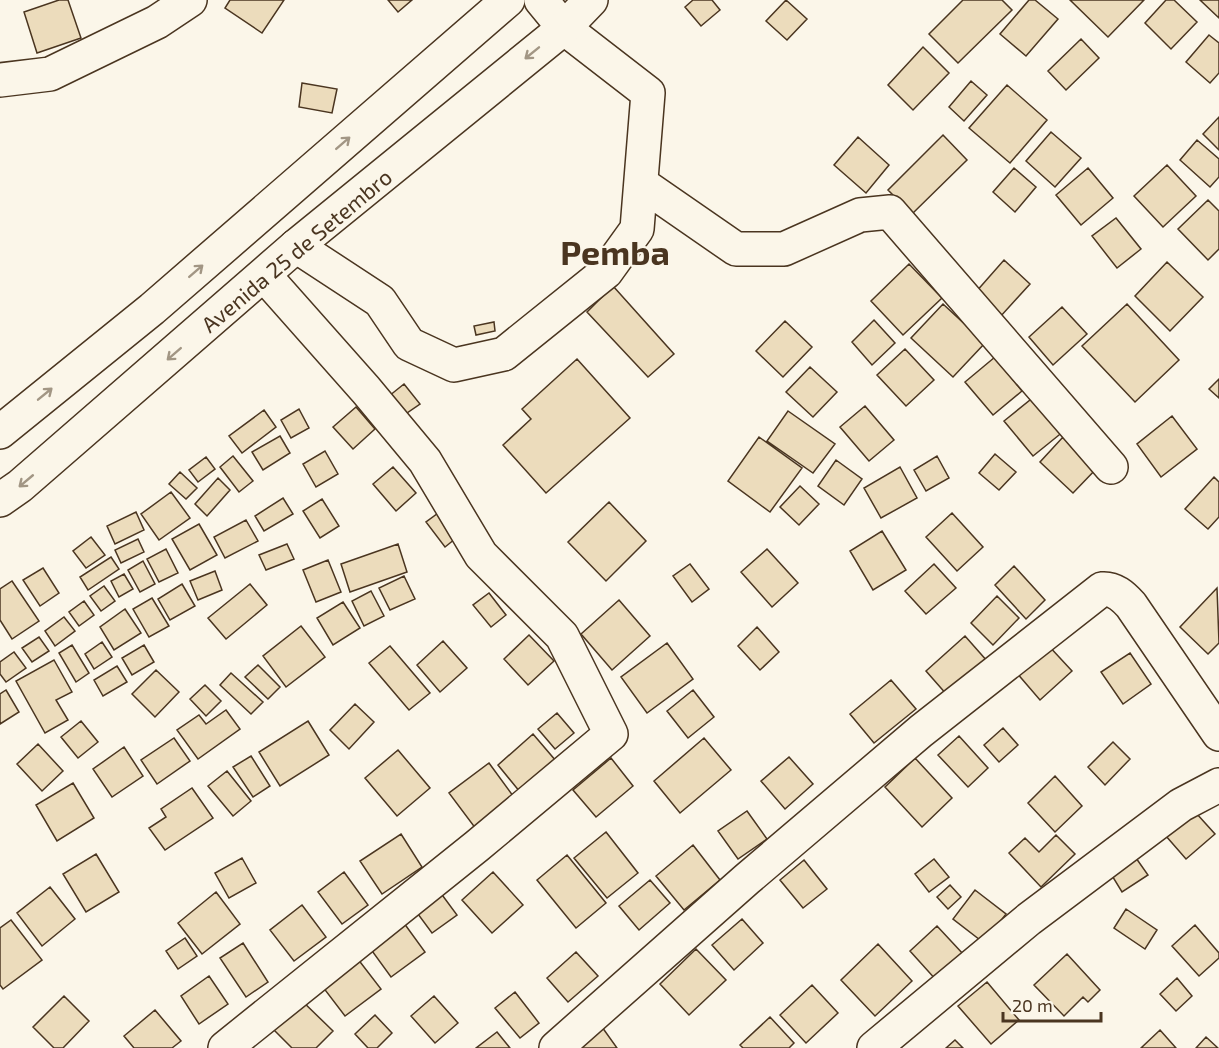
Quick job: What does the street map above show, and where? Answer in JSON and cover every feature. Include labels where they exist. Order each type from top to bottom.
[{"type":"main road","points":[[0,80],[50,74],[157,22],[190,0]]},
{"type":"main road","points":[[0,432],[152,309],[508,0]]},
{"type":"main road","points":[[296,246],[380,301],[409,344],[454,365],[504,354],[606,272],[637,229],[648,93],[564,28],[541,0]]},
{"type":"main road","name":"Avenida 25 de Setembro","points":[[0,500],[29,479],[296,246],[564,28],[591,0]]},
{"type":"main road","points":[[642,184],[736,249],[784,249],[860,215],[890,212],[1111,467]]},
{"type":"main road","points":[[225,1048],[477,846],[610,734],[562,636],[481,555],[425,461],[366,390],[264,275]]},
{"type":"main road","points":[[556,1048],[738,887],[921,731],[1102,589],[1122,595],[1131,605],[1219,734]]},
{"type":"main road","points":[[874,1048],[1029,919],[1181,805],[1219,785]]},
{"type":"building","points":[[59,0],[68,0],[81,38],[37,53],[24,12]]},
{"type":"building","points":[[230,0],[284,0],[262,33],[225,8]]},
{"type":"building","points":[[388,0],[412,0],[398,12]]},
{"type":"building","points":[[693,0],[712,0],[720,10],[701,26],[685,7]]},
{"type":"building","points":[[786,0],[807,19],[787,40],[766,21]]},
{"type":"building","points":[[963,0],[1002,0],[1012,10],[958,63],[929,34]]},
{"type":"building","points":[[1029,0],[1035,0],[1058,19],[1026,56],[1000,34]]},
{"type":"building","points":[[1070,0],[1144,0],[1108,37]]},
{"type":"building","points":[[1166,0],[1174,0],[1197,22],[1171,49],[1145,23]]},
{"type":"building","points":[[1200,0],[1219,0],[1219,18]]},
{"type":"building","points":[[1209,35],[1219,43],[1219,73],[1210,83],[1186,62]]},
{"type":"building","points":[[1081,39],[1099,58],[1066,90],[1048,71]]},
{"type":"building","points":[[923,47],[949,73],[913,110],[888,85]]},
{"type":"building","points":[[971,81],[987,95],[964,121],[949,107]]},
{"type":"building","points":[[302,83],[337,89],[332,113],[299,107]]},
{"type":"building","points":[[1007,85],[1047,120],[1010,163],[969,128]]},
{"type":"building","points":[[1219,117],[1219,150],[1203,134]]},
{"type":"building","points":[[1051,132],[1081,158],[1055,187],[1026,161]]},
{"type":"building","points":[[943,135],[967,160],[912,214],[888,190]]},
{"type":"building","points":[[858,137],[889,165],[866,193],[834,165]]},
{"type":"building","points":[[1197,140],[1219,159],[1219,177],[1210,187],[1180,160]]},
{"type":"building","points":[[1167,165],[1196,196],[1163,227],[1134,196]]},
{"type":"building","points":[[1014,168],[1036,187],[1015,212],[993,192]]},
{"type":"building","points":[[1088,168],[1113,198],[1081,225],[1056,195]]},
{"type":"building","points":[[1208,200],[1219,211],[1219,249],[1208,260],[1178,229]]},
{"type":"building","points":[[1116,218],[1141,249],[1117,268],[1092,236]]},
{"type":"building","points":[[1004,260],[1030,284],[1000,317],[975,293]]},
{"type":"building","points":[[1167,262],[1203,297],[1170,331],[1135,296]]},
{"type":"building","points":[[909,264],[942,298],[903,335],[871,301]]},
{"type":"building","points":[[613,286],[674,354],[648,377],[587,312]]},
{"type":"building","points":[[943,304],[985,343],[953,377],[911,338]]},
{"type":"building","points":[[1127,304],[1179,360],[1135,402],[1082,346]]},
{"type":"building","points":[[1062,307],[1087,334],[1053,365],[1029,337]]},
{"type":"building","points":[[874,320],[895,343],[872,365],[852,342]]},
{"type":"building","points":[[785,321],[812,347],[783,377],[756,351]]},
{"type":"building","points":[[494,322],[495,331],[476,335],[474,326]]},
{"type":"building","points":[[905,349],[934,380],[906,406],[877,375]]},
{"type":"building","points":[[995,357],[1022,391],[993,415],[965,382]]},
{"type":"building","points":[[577,359],[630,418],[546,493],[503,445],[531,419],[522,409]]},
{"type":"building","points":[[810,367],[837,392],[813,417],[786,392]]},
{"type":"building","points":[[1219,379],[1219,398],[1209,389]]},
{"type":"building","points":[[404,384],[420,404],[404,415],[389,396]]},
{"type":"building","points":[[1035,396],[1064,431],[1033,456],[1004,421]]},
{"type":"building","points":[[865,406],[894,440],[869,461],[840,427]]},
{"type":"building","points":[[356,407],[375,429],[353,449],[333,427]]},
{"type":"building","points":[[299,409],[309,428],[291,438],[281,420]]},
{"type":"building","points":[[264,410],[276,427],[242,453],[229,436]]},
{"type":"building","points":[[788,411],[835,444],[813,473],[767,441]]},
{"type":"building","points":[[1172,416],[1197,449],[1161,477],[1137,444]]},
{"type":"building","points":[[280,436],[290,453],[263,470],[252,452]]},
{"type":"building","points":[[759,437],[802,468],[770,512],[728,481]]},
{"type":"building","points":[[1063,437],[1097,468],[1073,493],[1040,462]]},
{"type":"building","points":[[325,451],[338,474],[316,487],[303,464]]},
{"type":"building","points":[[995,454],[1016,472],[999,490],[979,473]]},
{"type":"building","points":[[233,456],[253,481],[239,492],[220,467]]},
{"type":"building","points":[[937,456],[949,478],[926,491],[914,470]]},
{"type":"building","points":[[206,457],[215,469],[198,482],[189,470]]},
{"type":"building","points":[[836,460],[862,479],[844,505],[818,486]]},
{"type":"building","points":[[393,467],[416,493],[396,511],[373,484]]},
{"type":"building","points":[[900,467],[917,498],[881,518],[864,488]]},
{"type":"building","points":[[180,472],[197,488],[186,499],[169,484]]},
{"type":"building","points":[[1214,477],[1219,482],[1219,517],[1208,529],[1185,509]]},
{"type":"building","points":[[218,478],[230,490],[207,516],[195,504]]},
{"type":"building","points":[[800,486],[819,504],[799,525],[780,507]]},
{"type":"building","points":[[171,492],[190,518],[159,540],[141,514]]},
{"type":"building","points":[[283,498],[293,514],[264,531],[255,516]]},
{"type":"building","points":[[322,499],[339,526],[320,538],[303,511]]},
{"type":"building","points":[[609,502],[646,541],[606,581],[568,542]]},
{"type":"building","points":[[441,511],[460,535],[445,547],[426,522]]},
{"type":"building","points":[[136,512],[144,530],[115,544],[107,526]]},
{"type":"building","points":[[952,513],[983,547],[957,571],[926,537]]},
{"type":"building","points":[[246,520],[258,541],[225,558],[214,537]]},
{"type":"building","points":[[199,524],[217,555],[190,570],[172,539]]},
{"type":"building","points":[[882,531],[906,570],[873,590],[850,551]]},
{"type":"building","points":[[91,537],[105,555],[86,568],[73,551]]},
{"type":"building","points":[[138,539],[144,552],[121,563],[115,550]]},
{"type":"building","points":[[287,544],[294,559],[266,570],[259,555]]},
{"type":"building","points":[[398,544],[407,572],[350,592],[341,564]]},
{"type":"building","points":[[166,549],[178,573],[159,582],[147,559]]},
{"type":"building","points":[[767,549],[798,583],[772,607],[741,572]]},
{"type":"building","points":[[111,557],[119,569],[88,590],[80,577]]},
{"type":"building","points":[[328,560],[341,592],[316,602],[303,570]]},
{"type":"building","points":[[143,561],[155,584],[140,592],[128,570]]},
{"type":"building","points":[[690,564],[709,589],[692,602],[673,576]]},
{"type":"building","points":[[934,564],[956,588],[926,614],[905,591]]},
{"type":"building","points":[[1014,566],[1045,600],[1026,619],[995,585]]},
{"type":"building","points":[[43,568],[59,593],[40,606],[23,580]]},
{"type":"building","points":[[215,571],[222,590],[198,600],[190,581]]},
{"type":"building","points":[[124,574],[133,589],[119,597],[111,581]]},
{"type":"building","points":[[404,576],[415,599],[390,610],[379,588]]},
{"type":"building","points":[[12,581],[39,621],[12,639],[0,620],[0,589]]},
{"type":"building","points":[[182,584],[195,606],[170,620],[158,599]]},
{"type":"building","points":[[250,584],[267,605],[226,639],[208,618]]},
{"type":"building","points":[[104,586],[115,601],[101,611],[90,596]]},
{"type":"building","points":[[1217,588],[1219,643],[1208,654],[1180,627]]},
{"type":"building","points":[[371,591],[384,616],[364,626],[352,601]]},
{"type":"building","points":[[489,593],[506,615],[491,627],[473,605]]},
{"type":"building","points":[[997,596],[1019,618],[993,645],[971,623]]},
{"type":"building","points":[[152,598],[169,626],[149,637],[133,609]]},
{"type":"building","points":[[619,600],[650,636],[612,670],[581,634]]},
{"type":"building","points":[[84,601],[94,615],[79,626],[69,612]]},
{"type":"building","points":[[343,602],[360,628],[333,645],[317,618]]},
{"type":"building","points":[[125,609],[141,633],[114,650],[100,627]]},
{"type":"building","points":[[64,617],[75,631],[55,646],[45,631]]},
{"type":"building","points":[[301,626],[325,657],[286,687],[263,656]]},
{"type":"building","points":[[757,627],[779,652],[760,670],[738,646]]},
{"type":"building","points":[[529,635],[554,661],[528,685],[504,659]]},
{"type":"building","points":[[965,636],[995,670],[955,704],[926,671]]},
{"type":"building","points":[[39,637],[49,651],[32,662],[22,648]]},
{"type":"building","points":[[443,641],[467,668],[440,692],[417,665]]},
{"type":"building","points":[[102,642],[112,657],[94,669],[85,654]]},
{"type":"building","points":[[667,643],[693,679],[647,713],[621,677]]},
{"type":"building","points":[[1047,644],[1072,671],[1040,700],[1016,672]]},
{"type":"building","points":[[72,645],[89,673],[76,682],[59,653]]},
{"type":"building","points":[[144,645],[154,662],[132,675],[122,658]]},
{"type":"building","points":[[390,646],[430,693],[409,710],[369,663]]},
{"type":"building","points":[[14,652],[26,668],[6,682],[0,674],[0,662]]},
{"type":"building","points":[[1130,653],[1151,684],[1123,704],[1101,672]]},
{"type":"building","points":[[54,660],[72,692],[56,700],[68,720],[45,733],[16,681]]},
{"type":"building","points":[[258,665],[280,687],[268,699],[245,677]]},
{"type":"building","points":[[117,666],[127,682],[103,696],[94,680]]},
{"type":"building","points":[[156,670],[179,692],[155,717],[132,694]]},
{"type":"building","points":[[231,673],[263,702],[251,714],[220,685]]},
{"type":"building","points":[[891,680],[916,709],[874,743],[850,714]]},
{"type":"building","points":[[205,685],[221,701],[206,716],[190,699]]},
{"type":"building","points":[[6,690],[19,712],[0,724],[0,694]]},
{"type":"building","points":[[693,690],[714,717],[688,738],[667,711]]},
{"type":"building","points":[[355,704],[374,722],[349,749],[330,730]]},
{"type":"building","points":[[226,710],[240,729],[198,759],[177,730],[199,715],[206,724]]},
{"type":"building","points":[[557,713],[574,733],[555,749],[538,729]]},
{"type":"building","points":[[81,721],[98,742],[78,758],[61,737]]},
{"type":"building","points":[[308,721],[329,755],[280,786],[259,752]]},
{"type":"building","points":[[1003,728],[1018,745],[999,762],[984,745]]},
{"type":"building","points":[[533,734],[556,761],[520,792],[498,765]]},
{"type":"building","points":[[959,736],[988,768],[968,787],[938,755]]},
{"type":"building","points":[[174,738],[190,761],[157,784],[141,760]]},
{"type":"building","points":[[704,738],[731,770],[680,813],[654,781]]},
{"type":"building","points":[[1113,742],[1130,759],[1105,785],[1088,767]]},
{"type":"building","points":[[38,744],[63,771],[42,791],[17,764]]},
{"type":"building","points":[[124,747],[143,776],[112,797],[93,769]]},
{"type":"building","points":[[398,750],[430,788],[397,816],[365,778]]},
{"type":"building","points":[[251,756],[270,786],[253,797],[233,767]]},
{"type":"building","points":[[789,757],[813,784],[785,809],[761,781]]},
{"type":"building","points":[[611,758],[633,786],[596,817],[573,790]]},
{"type":"building","points":[[915,758],[952,798],[922,827],[885,787]]},
{"type":"building","points":[[489,763],[516,800],[476,829],[449,793]]},
{"type":"building","points":[[227,771],[251,801],[233,816],[208,786]]},
{"type":"building","points":[[1055,776],[1082,806],[1055,832],[1028,803]]},
{"type":"building","points":[[73,783],[94,818],[57,841],[36,805]]},
{"type":"building","points":[[192,788],[213,818],[165,850],[149,828],[166,817],[161,809]]},
{"type":"building","points":[[1187,803],[1215,834],[1186,859],[1159,828]]},
{"type":"building","points":[[747,811],[767,839],[738,859],[718,831]]},
{"type":"building","points":[[606,832],[638,873],[607,898],[574,858]]},
{"type":"building","points":[[401,834],[422,867],[382,894],[360,861]]},
{"type":"building","points":[[1056,835],[1075,854],[1041,887],[1009,853],[1025,838],[1039,852]]},
{"type":"building","points":[[693,845],[720,880],[684,910],[656,876]]},
{"type":"building","points":[[96,854],[119,892],[86,912],[63,874]]},
{"type":"building","points":[[567,855],[606,903],[576,928],[537,880]]},
{"type":"building","points":[[242,858],[256,883],[229,898],[215,873]]},
{"type":"building","points":[[1136,858],[1148,875],[1122,892],[1111,874]]},
{"type":"building","points":[[934,859],[949,877],[929,892],[915,874]]},
{"type":"building","points":[[804,860],[827,889],[803,908],[780,880]]},
{"type":"building","points":[[344,872],[368,905],[342,924],[318,892]]},
{"type":"building","points":[[493,872],[523,905],[492,933],[462,900]]},
{"type":"building","points":[[650,880],[670,903],[639,930],[619,906]]},
{"type":"building","points":[[950,885],[961,897],[948,909],[937,897]]},
{"type":"building","points":[[50,887],[75,919],[42,946],[17,913]]},
{"type":"building","points":[[437,888],[457,915],[432,933],[412,906]]},
{"type":"building","points":[[975,890],[1006,914],[984,943],[953,919]]},
{"type":"building","points":[[216,892],[240,924],[202,954],[178,923]]},
{"type":"building","points":[[302,905],[326,937],[294,961],[270,930]]},
{"type":"building","points":[[1126,909],[1157,930],[1145,949],[1114,928]]},
{"type":"building","points":[[401,919],[425,952],[391,977],[367,944]]},
{"type":"building","points":[[742,919],[763,943],[734,970],[712,945]]},
{"type":"building","points":[[11,920],[42,960],[3,989],[0,985],[0,928]]},
{"type":"building","points":[[1195,925],[1219,953],[1219,958],[1199,976],[1172,946]]},
{"type":"building","points":[[937,926],[964,955],[937,981],[910,951]]},
{"type":"building","points":[[185,938],[197,956],[178,969],[166,951]]},
{"type":"building","points":[[243,943],[268,982],[246,997],[220,958]]},
{"type":"building","points":[[878,944],[912,981],[875,1016],[841,980]]},
{"type":"building","points":[[696,949],[726,980],[689,1015],[660,984]]},
{"type":"building","points":[[576,952],[598,976],[568,1002],[547,978]]},
{"type":"building","points":[[354,954],[381,989],[345,1016],[319,982]]},
{"type":"building","points":[[1067,954],[1100,990],[1088,1002],[1083,997],[1064,1016],[1034,985]]},
{"type":"building","points":[[209,976],[228,1004],[199,1024],[181,996]]},
{"type":"building","points":[[1177,978],[1192,996],[1176,1011],[1160,994]]},
{"type":"building","points":[[987,982],[1019,1020],[991,1044],[958,1006]]},
{"type":"building","points":[[812,985],[838,1013],[806,1043],[780,1015]]},
{"type":"building","points":[[515,992],[539,1023],[520,1038],[495,1008]]},
{"type":"building","points":[[64,996],[89,1021],[63,1048],[54,1048],[33,1027]]},
{"type":"building","points":[[297,996],[333,1031],[316,1048],[292,1048],[269,1025]]},
{"type":"building","points":[[434,996],[458,1023],[435,1043],[411,1016]]},
{"type":"building","points":[[155,1010],[181,1041],[172,1048],[134,1048],[124,1036]]},
{"type":"building","points":[[375,1015],[392,1033],[377,1048],[368,1048],[355,1034]]},
{"type":"building","points":[[770,1017],[794,1043],[789,1048],[743,1048],[740,1045]]},
{"type":"building","points":[[602,1027],[617,1048],[575,1048]]},
{"type":"building","points":[[1160,1030],[1176,1048],[1141,1048]]},
{"type":"building","points":[[497,1032],[510,1048],[476,1048]]},
{"type":"building","points":[[1206,1037],[1218,1048],[1196,1048]]},
{"type":"building","points":[[955,1040],[963,1048],[946,1048]]},
{"type":"district","name":"Pemba","points":[[615,251]]}]
